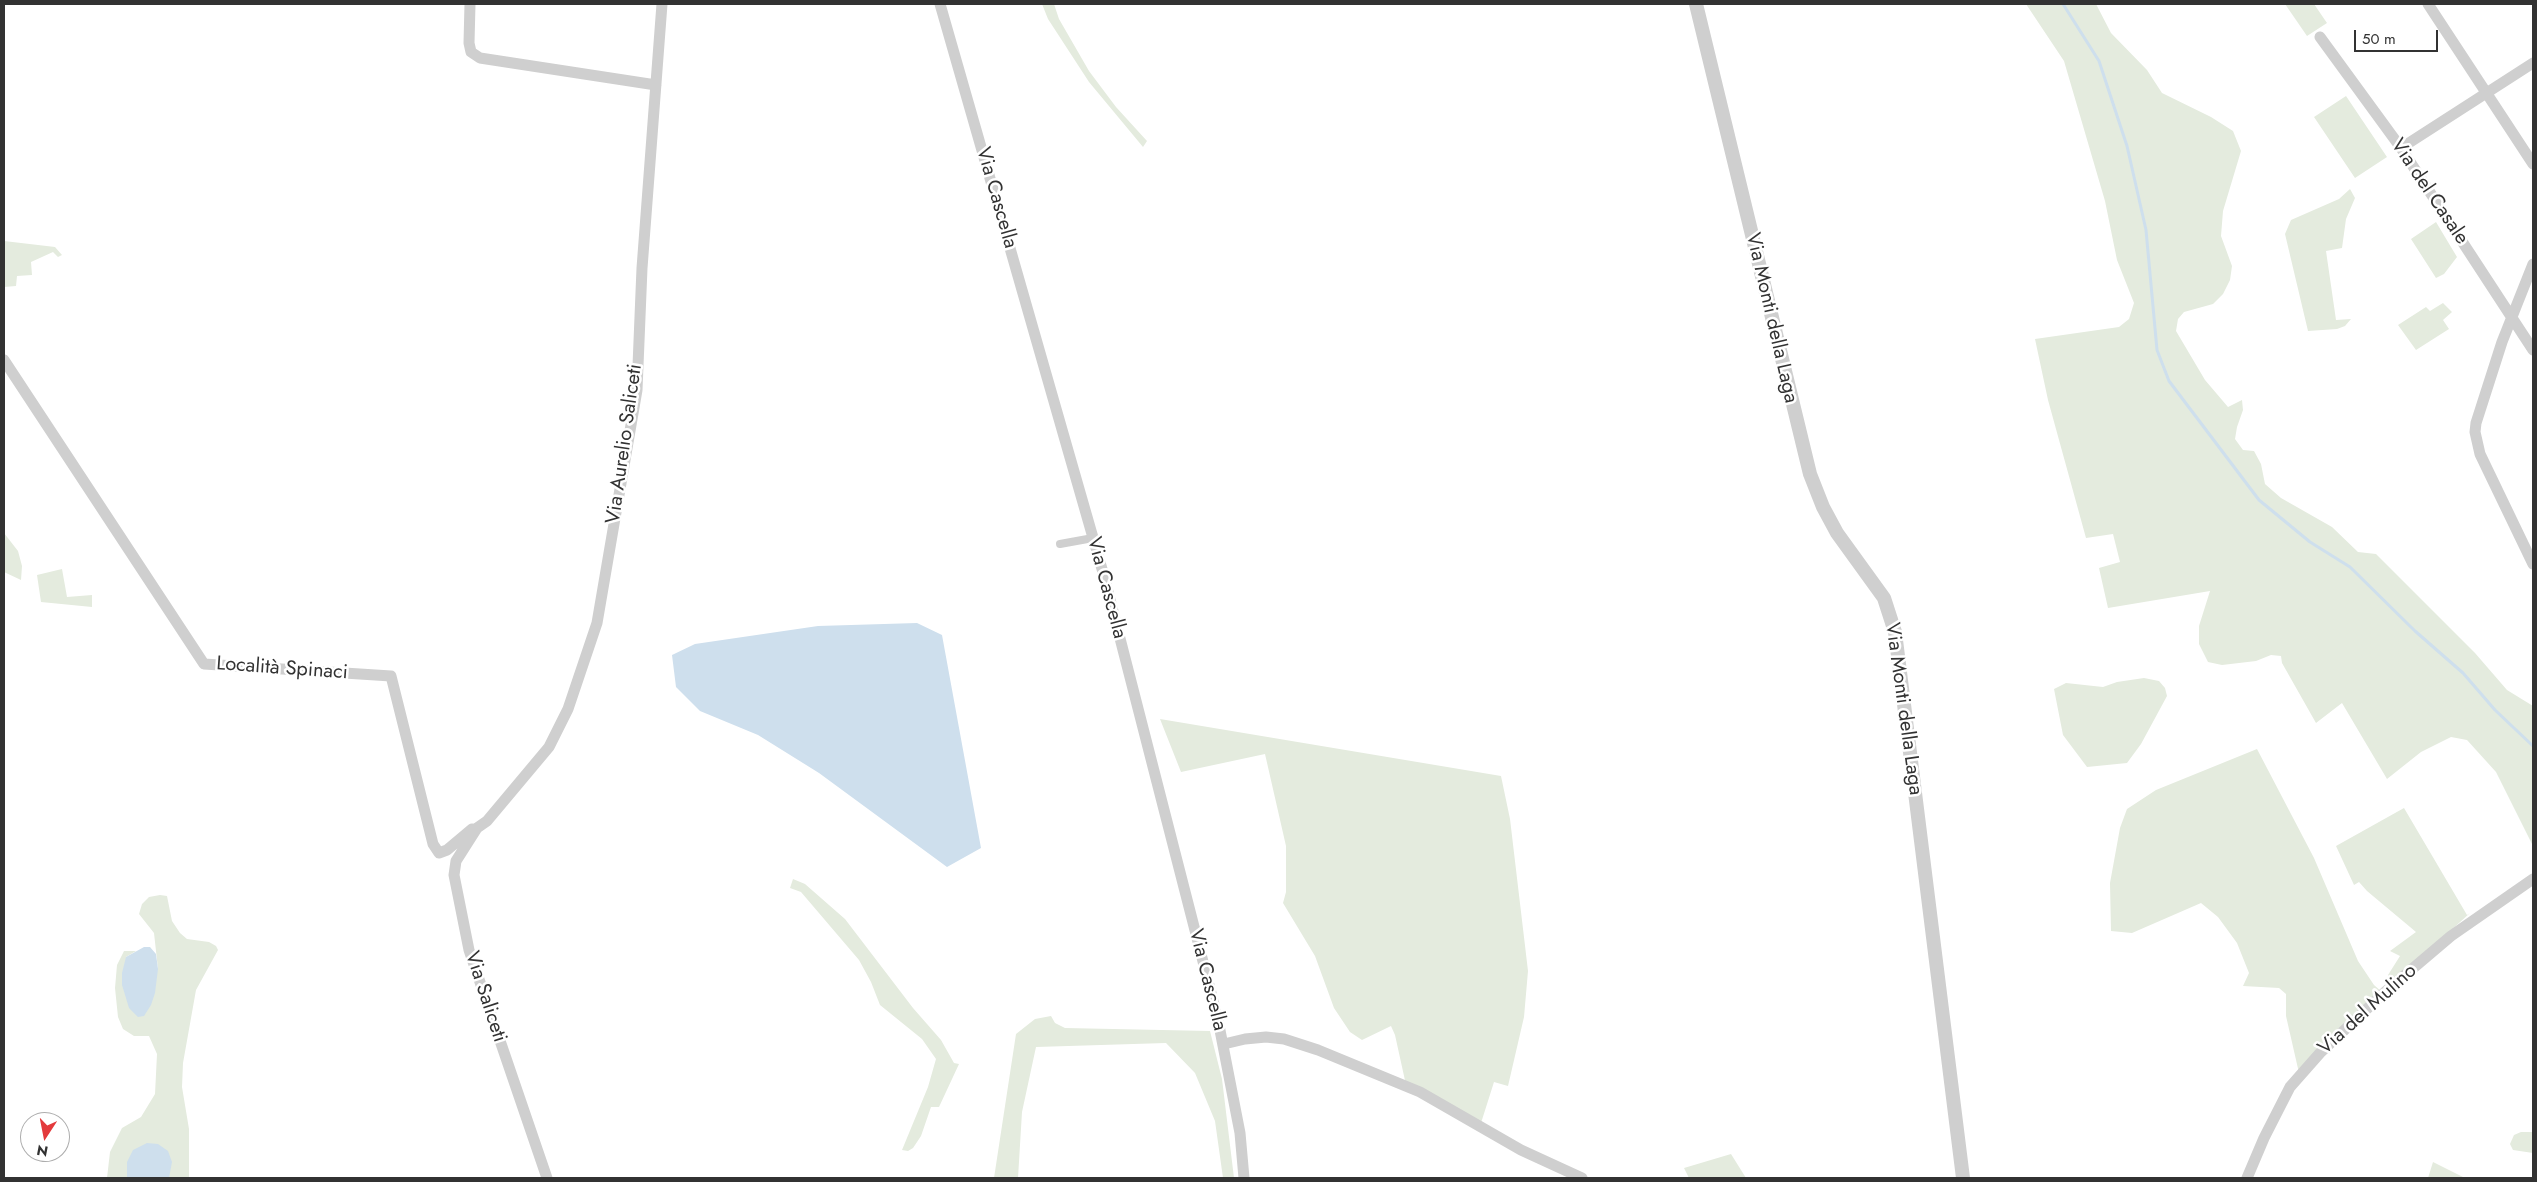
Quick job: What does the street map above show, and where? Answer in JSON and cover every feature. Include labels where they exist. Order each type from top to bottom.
[{"type":"street","points":[[470,4],[469,43],[471,52],[480,58],[656,85]]},
{"type":"street","name":"Via Aurelio Saliceti","points":[[487,821],[549,747],[568,709],[597,623],[637,390],[642,268],[662,4]]},
{"type":"street","name":"Via Cascella","points":[[940,4],[1093,538],[1224,1044],[1240,1133],[1244,1178]]},
{"type":"street","name":"Via Monti della Laga","points":[[1696,4],[1810,474],[1823,508],[1837,533],[1884,598],[1894,626],[1963,1178]]},
{"type":"street","points":[[2428,4],[2533,164]]},
{"type":"street","name":"Via del Casale","points":[[2320,37],[2401,148],[2533,350]]},
{"type":"street","points":[[2401,148],[2533,63]]},
{"type":"street","points":[[2533,264],[2512,317],[2476,423],[2476,439],[2480,454],[2533,564]]},
{"type":"street","name":"Località Spinaci","points":[[4,360],[204,664],[391,676],[433,844],[439,853],[447,850],[470,830],[487,821]]},
{"type":"street","points":[[1060,544],[1093,538]]},
{"type":"street","name":"Via Saliceti","points":[[487,821],[478,828],[456,861],[454,875],[460,910],[481,988],[547,1178]]},
{"type":"street","name":"Via del Mulino","points":[[2247,1178],[2268,1130],[2290,1087],[2320,1053],[2385,992],[2452,936],[2533,879]]},
{"type":"street","points":[[1224,1044],[1245,1038],[1266,1037],[1284,1039],[1318,1050],[1420,1092],[1521,1150],[1582,1178]]},
{"type":"shaded area","points":[[1042,4],[1054,4],[1059,19],[1089,71],[1116,107],[1147,141],[1143,147],[1089,82],[1048,19]]},
{"type":"shaded area","points":[[2026,4],[2096,4],[2111,33],[2147,70],[2162,93],[2211,117],[2233,131],[2241,151],[2223,211],[2221,236],[2232,266],[2230,280],[2223,294],[2213,304],[2184,312],[2178,319],[2176,331],[2205,380],[2228,407],[2242,400],[2243,410],[2235,439],[2243,450],[2254,451],[2261,464],[2265,484],[2281,498],[2332,527],[2358,552],[2376,554],[2475,653],[2507,690],[2533,706],[2533,846],[2496,772],[2467,740],[2451,737],[2421,752],[2387,779],[2342,703],[2316,723],[2282,663],[2281,656],[2271,655],[2256,661],[2222,665],[2208,662],[2199,644],[2199,626],[2210,591],[2108,608],[2099,568],[2120,562],[2113,534],[2086,538],[2048,400],[2035,339],[2119,327],[2129,319],[2134,303],[2117,260],[2105,201],[2064,61]]},
{"type":"shaded area","points":[[2285,4],[2314,4],[2327,23],[2307,36]]},
{"type":"shaded area","points":[[2346,96],[2387,157],[2355,178],[2314,117]]},
{"type":"shaded area","points":[[2350,189],[2355,198],[2346,219],[2342,248],[2326,251],[2336,320],[2351,319],[2345,326],[2337,329],[2308,331],[2285,234],[2291,220],[2339,199]]},
{"type":"shaded area","points":[[2436,222],[2457,257],[2444,274],[2436,278],[2411,239]]},
{"type":"shaded area","points":[[4,241],[55,247],[62,255],[58,257],[53,252],[31,262],[32,275],[17,276],[16,286],[4,287]]},
{"type":"shaded area","points":[[2443,303],[2452,312],[2443,320],[2449,329],[2416,350],[2398,325],[2426,307],[2430,311]]},
{"type":"shaded area","points":[[4,533],[18,551],[22,566],[21,580],[4,572]]},
{"type":"shaded area","points":[[62,569],[67,597],[92,595],[92,607],[41,602],[37,575]]},
{"type":"shaded area","points":[[2144,678],[2159,681],[2165,688],[2167,696],[2141,744],[2127,763],[2087,767],[2063,735],[2054,689],[2066,683],[2103,687],[2117,682]]},
{"type":"shaded area","points":[[1160,719],[1501,776],[1510,819],[1528,971],[1524,1017],[1508,1086],[1494,1082],[1481,1123],[1406,1085],[1395,1035],[1391,1026],[1362,1040],[1350,1032],[1334,1008],[1315,956],[1283,903],[1286,892],[1286,846],[1265,754],[1181,772]]},
{"type":"shaded area","points":[[2257,749],[2314,858],[2358,961],[2374,985],[2382,992],[2299,1073],[2286,1016],[2286,994],[2279,988],[2243,986],[2249,973],[2237,943],[2218,917],[2201,903],[2132,933],[2111,931],[2110,883],[2120,828],[2127,809],[2156,790]]},
{"type":"shaded area","points":[[2404,808],[2467,915],[2470,913],[2392,984],[2388,975],[2400,956],[2390,951],[2416,932],[2359,882],[2354,885],[2336,846]]},
{"type":"shaded area","points":[[793,879],[805,884],[845,919],[913,1008],[941,1040],[954,1063],[959,1064],[939,1107],[931,1107],[921,1136],[913,1148],[908,1151],[902,1150],[928,1087],[936,1059],[922,1039],[880,1005],[871,982],[859,960],[801,892],[790,888]]},
{"type":"shaded area","points":[[167,896],[172,921],[180,933],[187,939],[209,942],[216,946],[218,950],[196,990],[183,1063],[182,1087],[189,1129],[189,1178],[107,1178],[110,1152],[122,1128],[141,1117],[155,1094],[157,1054],[149,1036],[134,1036],[123,1029],[118,1017],[115,988],[117,965],[124,951],[136,951],[126,957],[158,969],[154,933],[139,914],[142,904],[149,897]]},
{"type":"shaded area","points":[[1051,1016],[1055,1023],[1065,1028],[1210,1031],[1222,1079],[1234,1178],[1223,1178],[1215,1121],[1195,1073],[1166,1043],[1036,1047],[1022,1112],[1018,1178],[994,1178],[1016,1034],[1035,1019]]},
{"type":"shaded area","points":[[2521,1132],[2533,1132],[2533,1153],[2513,1150],[2510,1144],[2514,1135]]},
{"type":"shaded area","points":[[1731,1154],[1746,1178],[1689,1178],[1684,1168]]},
{"type":"shaded area","points":[[2433,1162],[2465,1178],[2428,1178]]},
{"type":"water","points":[[917,623],[942,635],[981,848],[947,867],[819,773],[758,735],[700,711],[676,687],[672,655],[695,644],[818,626]]},
{"type":"water","points":[[144,947],[150,947],[156,954],[158,969],[155,993],[151,1005],[144,1016],[138,1017],[129,1008],[122,985],[122,973],[126,957]]},
{"type":"water","points":[[147,1143],[158,1144],[168,1151],[172,1162],[169,1178],[127,1178],[127,1162],[133,1150]]},
{"type":"waterway","points":[[2063,4],[2099,61],[2127,146],[2146,230],[2157,350],[2169,381],[2259,500],[2310,542],[2350,567],[2415,631],[2463,673],[2495,710],[2533,746]]}]
